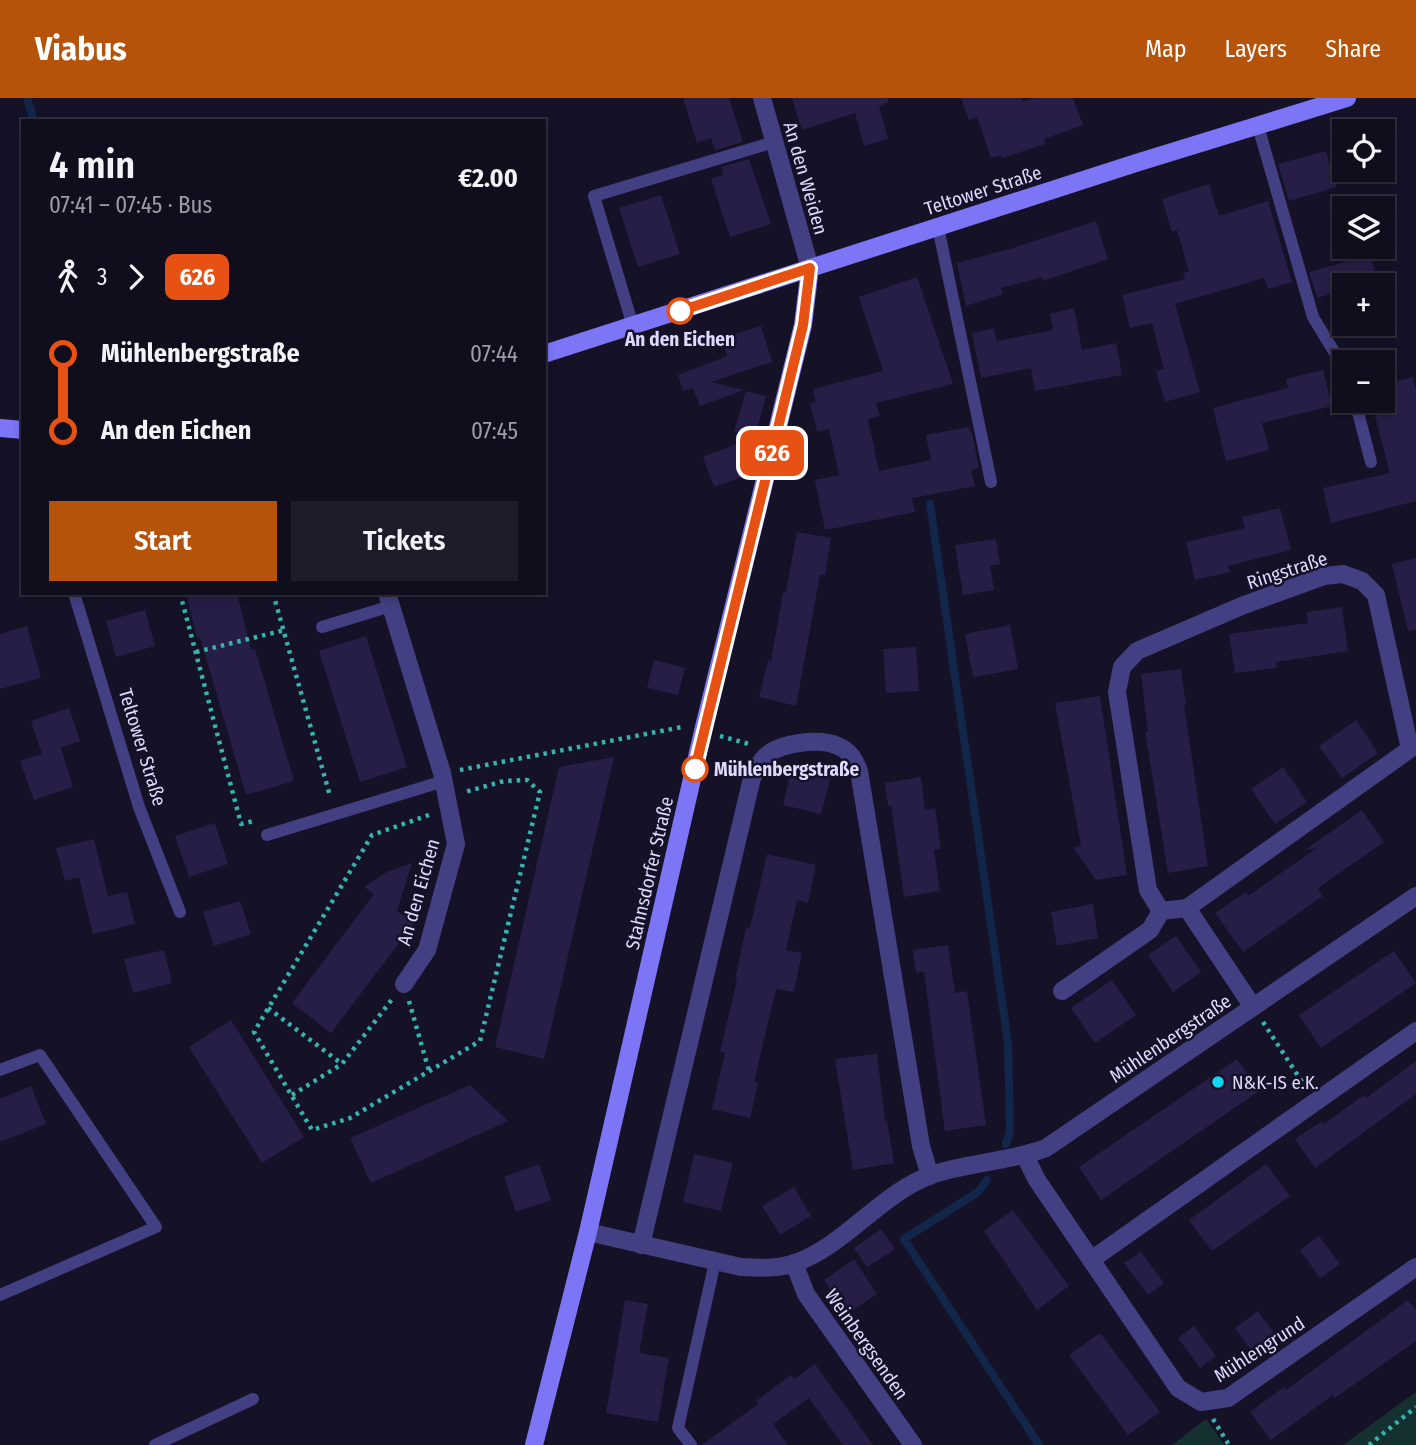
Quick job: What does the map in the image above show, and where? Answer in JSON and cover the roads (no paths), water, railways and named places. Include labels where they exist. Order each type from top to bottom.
[{"type":"street","name":"An den Weiden","points":[[762,98],[810,268]]},
{"type":"street","name":"Teltower Straße","points":[[546,353],[1347,98]]},
{"type":"street","name":"Stahnsdorfer Straße","points":[[534,1445],[588,1233],[703,731],[803,325],[810,268]]},
{"type":"street","points":[[0,428],[21,430]]},
{"type":"street","name":"Ringstraße","points":[[1343,574],[1362,581],[1376,596],[1410,749],[1187,908],[1161,911],[1148,890],[1117,692],[1122,667],[1137,651],[1244,605],[1324,576],[1343,574]]},
{"type":"street","name":"An den Eichen","points":[[389,600],[443,777],[456,844],[427,950],[404,984]]},
{"type":"street","points":[[641,1245],[752,778],[764,758],[786,745],[825,742],[840,746],[853,757],[859,771],[920,1146],[930,1175]]},
{"type":"street","name":"Mühlenbergstraße","points":[[588,1233],[741,1267],[766,1268],[794,1263],[820,1249],[908,1187],[930,1175],[964,1166],[1025,1156],[1046,1148],[1416,896]]},
{"type":"street","points":[[1187,908],[1253,1007]]},
{"type":"street","points":[[1062,991],[1150,930],[1161,911]]},
{"type":"street","points":[[1091,1260],[1416,1031]]},
{"type":"street","name":"Mühlengrund","points":[[1025,1156],[1037,1180],[1178,1388],[1201,1402],[1228,1398],[1416,1267]]},
{"type":"street","name":"Weinbergsenden","points":[[794,1263],[806,1294],[913,1445]]},
{"type":"lane","points":[[1258,126],[1313,317],[1333,350]]},
{"type":"lane","points":[[633,326],[594,196],[774,142]]},
{"type":"lane","points":[[938,227],[991,482]]},
{"type":"lane","points":[[1358,413],[1371,462]]},
{"type":"lane","name":"Teltower Straße","points":[[75,595],[139,807],[180,912]]},
{"type":"lane","name":"An den Eichen","points":[[322,627],[389,600]]},
{"type":"lane","points":[[267,835],[443,777]]},
{"type":"lane","points":[[0,1070],[40,1055],[156,1227],[0,1295]]},
{"type":"lane","points":[[691,1445],[678,1428],[715,1262]]},
{"type":"lane","points":[[155,1445],[253,1399]]},
{"type":"waterway","points":[[27,98],[33,119]]},
{"type":"waterway","points":[[930,504],[1008,1042],[1010,1131],[1006,1144]]},
{"type":"waterway","points":[[987,1180],[978,1192],[904,1239],[1039,1445]]},
{"type":"place","name":"An den Eichen","points":[[680,311]]},
{"type":"place","name":"Mühlenbergstraße","points":[[695,769]]},
{"type":"place","name":"N&K-IS e.K.","points":[[1218,1082]]}]
